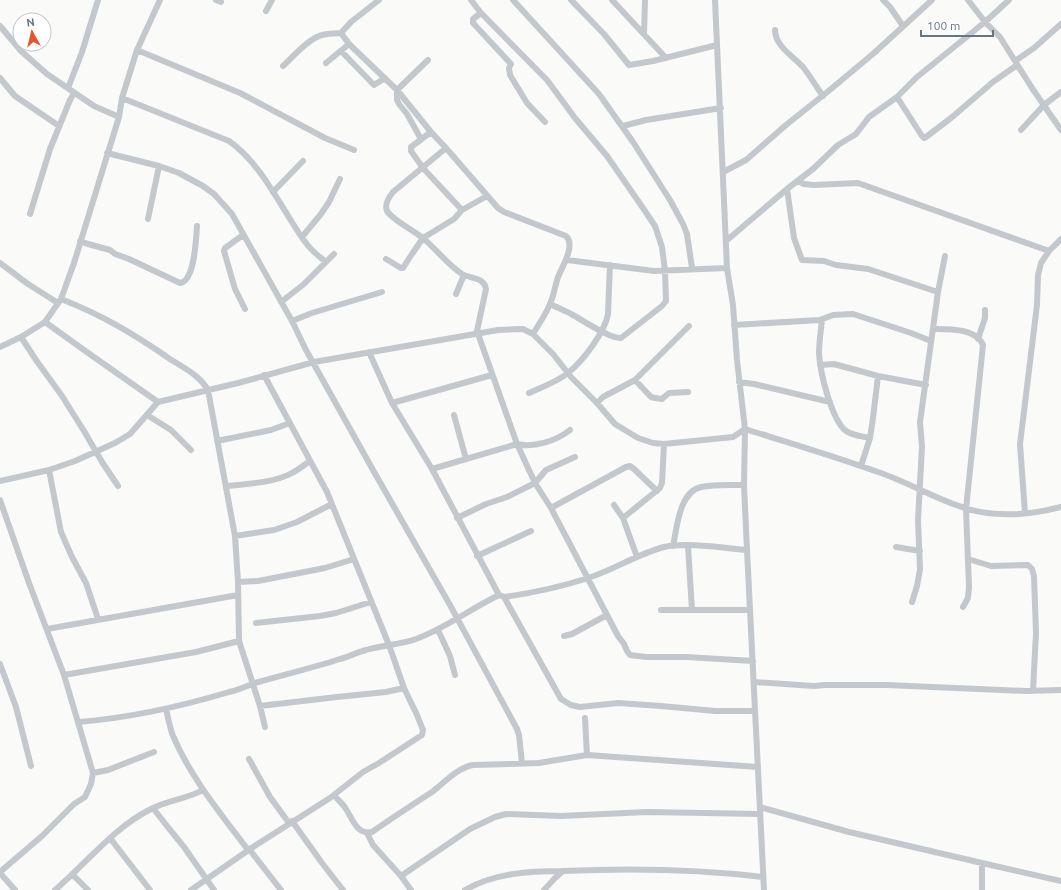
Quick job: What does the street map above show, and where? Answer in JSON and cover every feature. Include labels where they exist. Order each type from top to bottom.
[{"type":"street","points":[[68,88],[82,52],[98,0]]},
{"type":"street","points":[[0,347],[21,337],[45,322],[60,301],[74,263],[119,117],[122,98],[137,50],[160,0]]},
{"type":"street","points":[[266,11],[272,0]]},
{"type":"street","points":[[283,66],[313,39],[323,35],[341,33],[351,22],[379,0]]},
{"type":"street","points":[[471,0],[481,13],[546,80],[607,156],[655,226],[662,247],[666,271],[666,301],[621,338],[617,339],[550,304]]},
{"type":"street","points":[[513,0],[599,94],[623,126],[657,179],[683,224],[687,234],[692,268]]},
{"type":"street","points":[[571,0],[604,34],[629,65],[666,58],[718,45]]},
{"type":"street","points":[[612,0],[666,58]]},
{"type":"street","points":[[644,34],[646,0]]},
{"type":"street","points":[[715,0],[727,268],[733,305],[739,382],[745,429],[744,485],[764,890]]},
{"type":"street","points":[[883,0],[903,26]]},
{"type":"street","points":[[723,172],[746,160],[874,53],[932,0]]},
{"type":"street","points":[[968,0],[985,22],[1000,37],[1061,130]]},
{"type":"street","points":[[726,241],[813,169],[838,145],[856,134],[869,117],[897,97],[917,77],[985,22],[1009,0]]},
{"type":"street","points":[[481,13],[473,19],[473,23],[512,64],[509,68],[510,74],[527,103],[544,122]]},
{"type":"street","points":[[897,97],[924,138],[951,118],[1061,24]]},
{"type":"street","points":[[0,26],[21,51],[47,74],[94,106],[119,117]]},
{"type":"street","points":[[775,30],[776,36],[783,48],[802,66],[823,96]]},
{"type":"street","points":[[341,33],[349,44],[397,90],[431,132],[498,208],[504,212],[568,238],[567,260],[559,276],[550,304],[533,334]]},
{"type":"street","points":[[326,63],[349,44]]},
{"type":"street","points":[[137,50],[240,93],[325,138],[354,150]]},
{"type":"street","points":[[341,51],[375,86],[385,78]]},
{"type":"street","points":[[350,61],[357,52]]},
{"type":"street","points":[[358,68],[365,60]]},
{"type":"street","points":[[421,139],[397,100],[397,90],[428,60]]},
{"type":"street","points":[[0,78],[16,96],[59,126]]},
{"type":"street","points":[[1021,130],[1044,105],[1061,92]]},
{"type":"street","points":[[30,214],[59,126],[74,93]]},
{"type":"street","points":[[122,98],[229,141],[241,150],[273,192],[302,237],[312,250],[326,262]]},
{"type":"street","points":[[623,126],[646,120],[721,108]]},
{"type":"street","points":[[407,114],[412,109]]},
{"type":"street","points":[[431,132],[411,148],[411,151],[423,168],[462,210]]},
{"type":"street","points":[[446,148],[393,192],[389,197],[386,206],[390,215],[423,238],[453,268],[464,275],[481,280],[486,284],[478,333],[516,444],[535,483],[551,508],[607,615],[630,654],[646,657],[686,657],[753,662]]},
{"type":"street","points":[[107,153],[160,166],[179,173],[203,186],[214,194],[232,214],[292,321],[306,350],[458,619],[517,729],[522,763]]},
{"type":"street","points":[[273,192],[303,161]]},
{"type":"street","points":[[148,219],[160,166]]},
{"type":"street","points":[[302,237],[322,214],[340,179]]},
{"type":"street","points":[[798,181],[814,186],[858,183],[960,218],[1049,251]]},
{"type":"street","points":[[787,189],[794,238],[802,260],[824,261],[836,266],[868,268],[938,292]]},
{"type":"street","points":[[386,259],[403,268],[423,238],[454,219],[462,210],[487,196]]},
{"type":"street","points":[[80,241],[110,250],[115,254],[183,283],[186,280],[194,259],[197,226]]},
{"type":"street","points":[[243,236],[225,248],[224,251],[235,289],[245,309]]},
{"type":"street","points":[[1025,513],[1020,444],[1037,306],[1038,275],[1041,263],[1049,251],[1061,239]]},
{"type":"street","points":[[281,302],[304,284],[334,254]]},
{"type":"street","points":[[912,602],[920,569],[918,520],[922,447],[920,422],[938,292],[945,256]]},
{"type":"street","points":[[567,260],[654,271],[692,268],[727,268]]},
{"type":"street","points":[[0,263],[28,284],[60,301],[90,311],[135,335],[198,378],[208,390],[235,536],[238,582],[239,641],[254,684],[265,727]]},
{"type":"street","points":[[529,393],[552,383],[568,373],[588,351],[602,331],[608,314],[610,265]]},
{"type":"street","points":[[456,294],[464,275]]},
{"type":"street","points":[[292,321],[312,313],[382,292]]},
{"type":"street","points":[[978,339],[985,318],[985,310]]},
{"type":"street","points":[[734,325],[770,324],[822,319],[833,315],[853,314],[932,341]]},
{"type":"street","points":[[822,319],[819,353],[820,365],[825,387],[838,422],[845,430],[854,435],[870,438]]},
{"type":"street","points":[[45,322],[158,402]]},
{"type":"street","points":[[597,403],[603,397],[635,380],[689,326]]},
{"type":"street","points":[[0,481],[49,470],[96,452],[130,434],[158,402],[238,383],[314,362],[498,330],[523,329],[533,334],[553,354],[568,373],[615,424],[629,433],[653,443],[664,444],[733,437],[745,429]]},
{"type":"street","points":[[933,329],[959,329],[978,339],[983,345],[966,508],[968,598],[963,608]]},
{"type":"street","points":[[21,337],[62,396],[118,486]]},
{"type":"street","points":[[369,352],[392,403],[432,469],[477,556],[561,699],[580,707],[618,703],[715,711],[755,711]]},
{"type":"street","points":[[820,365],[834,364],[878,376],[926,384]]},
{"type":"street","points":[[191,890],[290,822],[334,795],[363,772],[380,763],[422,735],[423,730],[404,688],[390,645],[327,492],[264,375]]},
{"type":"street","points":[[392,403],[492,375]]},
{"type":"street","points":[[862,466],[870,438],[878,376]]},
{"type":"street","points":[[635,380],[651,397],[655,398],[662,399],[669,394],[688,392]]},
{"type":"street","points":[[739,382],[754,384],[830,402]]},
{"type":"street","points":[[147,415],[171,430],[191,450]]},
{"type":"street","points":[[454,415],[466,459]]},
{"type":"street","points":[[217,441],[271,430],[290,423]]},
{"type":"street","points":[[745,429],[862,466],[966,508],[994,514],[1042,512],[1061,507]]},
{"type":"street","points":[[432,469],[516,444],[528,445],[549,441],[570,430]]},
{"type":"street","points":[[623,518],[660,488],[662,483],[664,444]]},
{"type":"street","points":[[457,518],[486,504],[507,497],[535,483],[546,470],[575,457]]},
{"type":"street","points":[[226,486],[257,483],[274,479],[290,474],[310,461]]},
{"type":"street","points":[[551,508],[630,466],[657,491]]},
{"type":"street","points":[[49,470],[61,532],[68,550],[86,583],[98,619]]},
{"type":"street","points":[[673,546],[683,504],[687,496],[694,490],[707,487],[744,485]]},
{"type":"street","points":[[0,500],[64,675],[93,773],[91,784],[85,797],[74,804],[42,836],[0,873],[15,890]]},
{"type":"street","points":[[235,536],[274,530],[297,522],[332,504]]},
{"type":"street","points":[[614,505],[623,518],[637,557]]},
{"type":"street","points":[[477,556],[531,531]]},
{"type":"street","points":[[78,722],[136,716],[166,709],[231,692],[341,659],[365,650],[415,640],[458,619],[478,605],[501,596],[527,594],[562,586],[587,578],[664,547],[688,546],[747,550]]},
{"type":"street","points":[[688,546],[692,610]]},
{"type":"street","points":[[896,547],[920,552]]},
{"type":"street","points":[[238,582],[258,581],[325,568],[354,559]]},
{"type":"street","points":[[968,559],[991,566],[1031,566],[1034,576],[1036,633],[1033,691]]},
{"type":"street","points":[[47,628],[238,595]]},
{"type":"street","points":[[256,623],[336,613],[371,602]]},
{"type":"street","points":[[661,610],[750,610]]},
{"type":"street","points":[[564,636],[572,634],[607,615]]},
{"type":"street","points":[[438,630],[450,656],[455,675]]},
{"type":"street","points":[[64,675],[196,652],[239,641]]},
{"type":"street","points":[[0,664],[16,707],[31,766]]},
{"type":"street","points":[[754,682],[814,686],[887,685],[1033,691],[1061,690]]},
{"type":"street","points":[[260,706],[386,692],[404,688]]},
{"type":"street","points":[[166,709],[173,735],[203,790],[281,890]]},
{"type":"street","points":[[585,718],[587,755]]},
{"type":"street","points":[[93,773],[108,770],[154,752]]},
{"type":"street","points":[[334,795],[345,808],[358,829],[368,833],[372,832],[431,792],[458,770],[467,766],[483,764],[510,765],[539,763],[587,755],[758,767]]},
{"type":"street","points":[[249,759],[270,798],[343,890]]},
{"type":"street","points":[[55,890],[99,847],[125,826],[153,808],[170,801],[194,795],[203,790]]},
{"type":"street","points":[[760,807],[849,832],[1061,881]]},
{"type":"street","points":[[153,808],[184,847],[214,890]]},
{"type":"street","points":[[402,876],[470,829],[495,817],[506,814],[561,816],[647,812],[760,814]]},
{"type":"street","points":[[368,833],[373,845],[402,876],[411,890]]},
{"type":"street","points":[[110,838],[150,890]]},
{"type":"street","points":[[982,863],[982,890]]},
{"type":"street","points":[[465,890],[477,883],[534,871],[669,869],[722,872],[763,877]]},
{"type":"street","points":[[544,890],[563,871]]},
{"type":"street","points":[[72,874],[88,890]]}]
